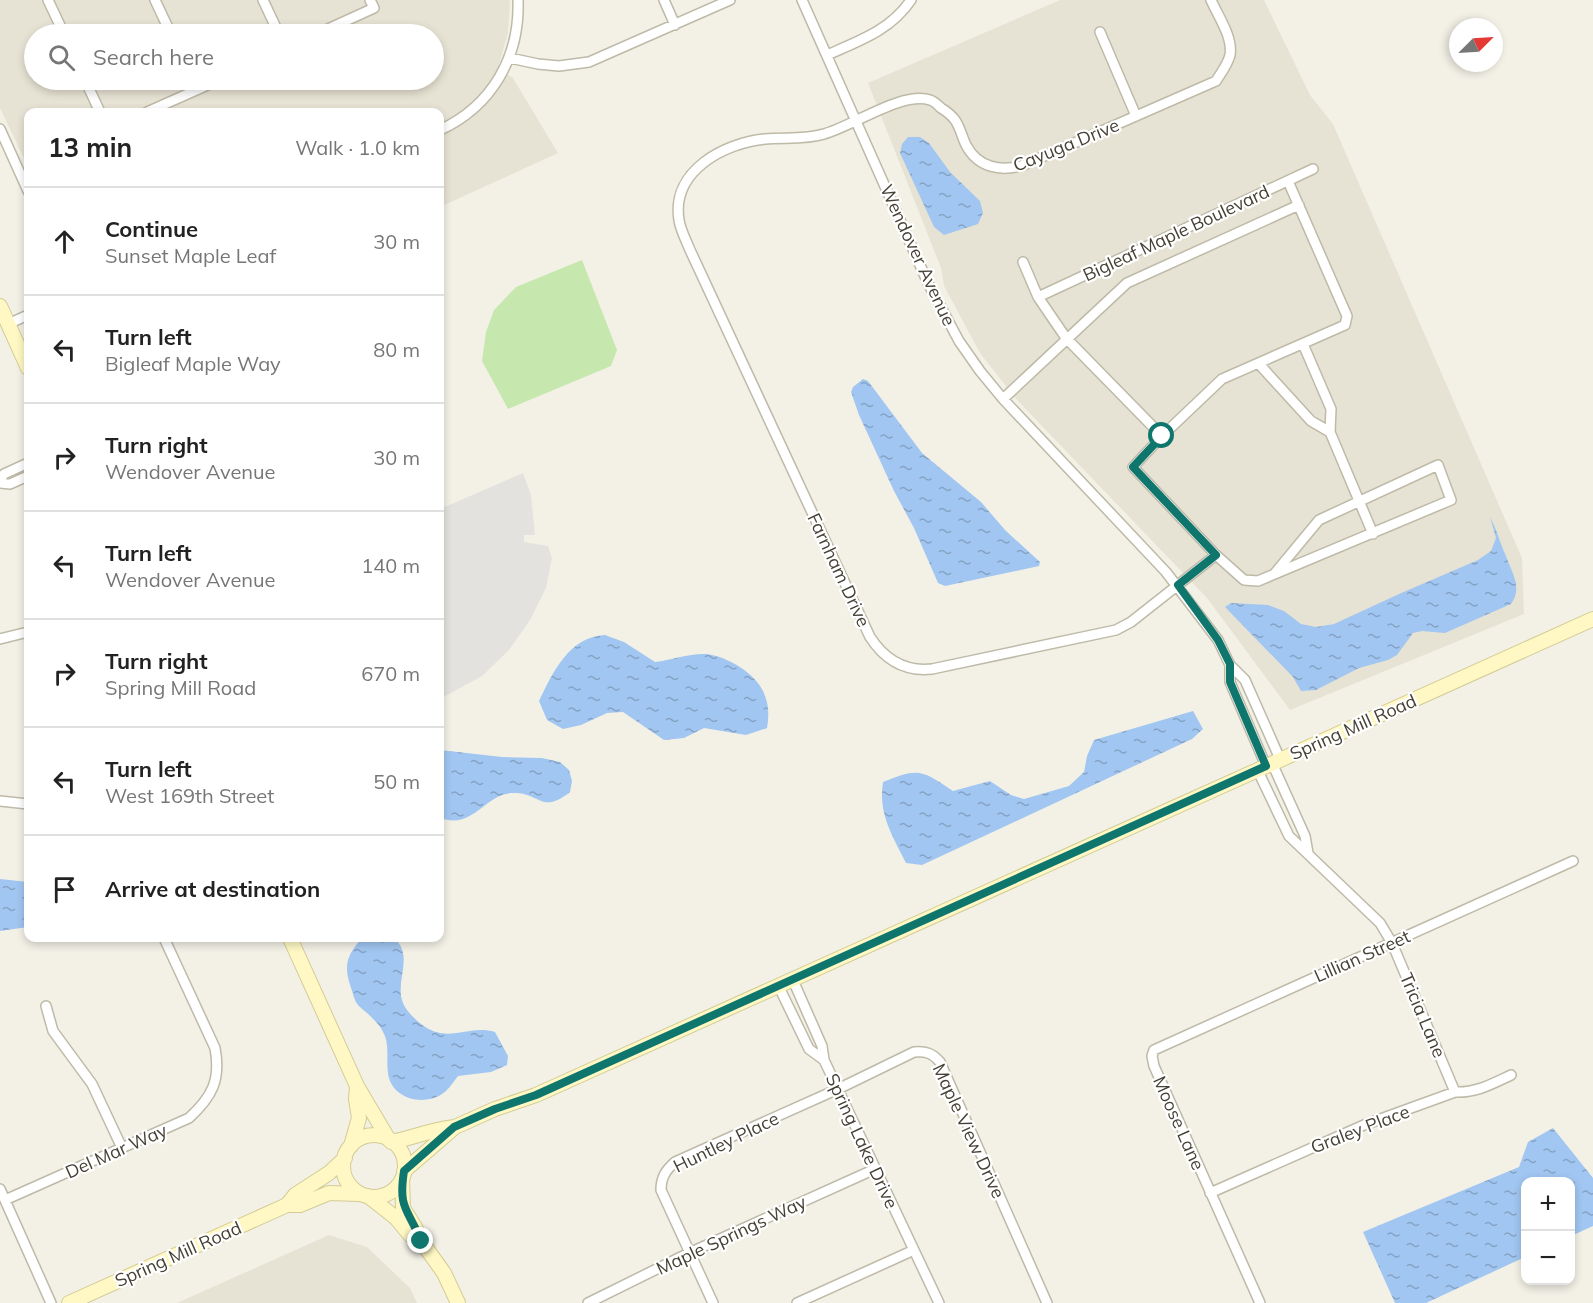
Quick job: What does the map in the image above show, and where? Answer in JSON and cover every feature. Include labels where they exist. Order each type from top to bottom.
[{"type":"street","points":[[48,0],[59,24]]},
{"type":"street","points":[[155,0],[166,24]]},
{"type":"street","points":[[263,0],[274,24]]},
{"type":"street","points":[[444,128],[480,104],[498,81],[510,58],[518,22],[518,0]]},
{"type":"street","points":[[664,0],[675,25]]},
{"type":"street","points":[[510,58],[558,66],[580,64],[608,55],[730,0]]},
{"type":"street","name":"Wendover Avenue","points":[[802,0],[927,283],[959,340],[1003,399],[1178,585],[1218,640],[1230,664],[1230,682],[1269,764]]},
{"type":"street","points":[[827,55],[883,30],[903,12],[911,0]]},
{"type":"street","name":"Cayuga Drive","points":[[681,193],[693,172],[720,151],[741,143],[764,139],[825,134],[906,99],[932,100],[954,119],[967,147],[978,161],[996,169],[1010,170],[1216,81],[1226,66],[1230,54],[1227,35],[1211,0]]},
{"type":"street","points":[[335,24],[372,4]]},
{"type":"street","points":[[1100,32],[1136,116]]},
{"type":"street","points":[[90,90],[98,108]]},
{"type":"street","points":[[156,108],[196,90]]},
{"type":"street","points":[[0,129],[24,169]]},
{"type":"street","name":"Bigleaf Maple Boulevard","points":[[1038,297],[1313,169]]},
{"type":"street","points":[[1275,573],[1319,520],[1438,465],[1451,500],[1258,581],[1244,580],[1216,555],[1133,467],[1222,379],[1345,325],[1347,316],[1288,181]]},
{"type":"street","name":"Farnham Drive","points":[[681,193],[679,220],[690,250],[855,606],[870,637],[885,655],[902,666],[920,670],[1116,630],[1131,622],[1178,585]]},
{"type":"street","name":"Bigleaf Maple Boulevard","points":[[1003,399],[1127,283],[1299,205]]},
{"type":"street","points":[[1023,262],[1038,297],[1066,338],[1162,436]]},
{"type":"street","points":[[0,306],[24,359]]},
{"type":"street","points":[[8,324],[24,317]]},
{"type":"street","points":[[1303,344],[1331,409],[1330,432],[1373,534]]},
{"type":"street","points":[[1258,364],[1311,421],[1330,432]]},
{"type":"street","points":[[24,465],[4,474],[0,482],[10,484],[24,478]]},
{"type":"street","points":[[1178,585],[1216,555]]},
{"type":"street","name":"Spring Mill Road","points":[[403,1175],[454,1127],[495,1109],[536,1095],[1593,619]]},
{"type":"street","points":[[0,639],[24,633]]},
{"type":"street","points":[[1230,664],[1245,680],[1289,836],[1308,853]]},
{"type":"street","name":"Tricia Lane","points":[[1269,764],[1305,836],[1308,853],[1380,923],[1392,943],[1455,1092]]},
{"type":"street","points":[[0,801],[24,804]]},
{"type":"street","name":"Lillian Street","points":[[1153,1053],[1162,1045],[1573,861]]},
{"type":"street","name":"Del Mar Way","points":[[5,1200],[189,1118],[204,1102],[214,1086],[218,1061],[215,1048],[166,942]]},
{"type":"street","points":[[292,942],[357,1086],[390,1141],[402,1155],[403,1208],[421,1241],[444,1273],[458,1303]]},
{"type":"street","name":"Spring Lake Drive","points":[[792,978],[822,1046],[824,1060],[939,1303]]},
{"type":"street","points":[[778,985],[809,1049],[824,1060]]},
{"type":"street","points":[[46,1006],[53,1031],[92,1084],[122,1148]]},
{"type":"street","name":"Maple View Drive","points":[[838,1089],[914,1052],[926,1052],[935,1056],[940,1062],[1047,1303]]},
{"type":"street","name":"Moose Lane","points":[[1153,1053],[1154,1066],[1260,1303]]},
{"type":"street","name":"Graley Place","points":[[1210,1193],[1364,1125],[1455,1092],[1469,1093],[1480,1090],[1511,1075]]},
{"type":"street","points":[[357,1086],[359,1118],[344,1173],[348,1182],[396,1218],[410,1235],[421,1241]]},
{"type":"street","name":"Huntley Place","points":[[713,1303],[661,1190],[663,1176],[675,1162],[838,1089]]},
{"type":"street","name":"Spring Mill Road","points":[[390,1141],[420,1136],[439,1128],[454,1127]]},
{"type":"street","points":[[348,1152],[360,1139],[370,1136],[380,1136],[390,1141]]},
{"type":"street","name":"Spring Mill Road","points":[[287,1205],[295,1195],[329,1173],[348,1152]]},
{"type":"street","name":"Maple Springs Way","points":[[588,1303],[875,1169]]},
{"type":"street","points":[[364,1195],[383,1196],[392,1191],[403,1175]]},
{"type":"street","points":[[0,1189],[51,1303]]},
{"type":"street","name":"Spring Mill Road","points":[[69,1303],[287,1205],[300,1205],[328,1193],[364,1195]]},
{"type":"street","points":[[797,1303],[914,1250]]},
{"type":"shaded area","points":[[0,0],[510,0],[508,33],[498,68],[513,78],[558,153],[444,205],[444,108],[24,108],[24,159],[0,108]]},
{"type":"shaded area","points":[[1060,0],[1264,0],[1310,95],[1333,124],[1522,558],[1524,614],[1290,710],[1207,598],[1017,400],[980,353],[944,286],[941,268],[868,83]]},
{"type":"shaded area","points":[[523,473],[531,495],[535,535],[524,535],[524,542],[548,546],[552,558],[546,588],[530,620],[509,650],[482,676],[444,697],[444,507]]},
{"type":"shaded area","points":[[329,1235],[367,1247],[410,1288],[417,1303],[177,1303]]},
{"type":"green space","points":[[582,260],[617,350],[611,366],[508,409],[482,361],[486,332],[494,310],[516,287]]},
{"type":"water","points":[[908,137],[920,137],[929,143],[950,172],[980,201],[983,213],[978,224],[944,235],[934,227],[900,153],[902,144]]},
{"type":"water","points":[[863,379],[868,381],[922,453],[981,502],[1005,530],[1040,562],[1039,566],[945,586],[938,583],[859,415],[851,392],[853,387]]},
{"type":"water","points":[[1490,517],[1515,580],[1516,592],[1511,604],[1445,633],[1422,631],[1413,633],[1397,655],[1388,660],[1359,668],[1316,690],[1301,691],[1293,677],[1225,607],[1231,603],[1268,605],[1284,611],[1301,624],[1316,627],[1334,624],[1478,560],[1491,551],[1496,538]]},
{"type":"water","points":[[605,635],[624,642],[655,662],[706,654],[723,658],[741,668],[762,688],[768,708],[767,728],[746,735],[704,728],[684,738],[664,740],[623,712],[607,713],[581,725],[563,729],[547,720],[539,701],[557,668],[572,649],[581,642]]},
{"type":"water","points":[[1193,711],[1203,729],[1192,739],[922,865],[906,863],[887,824],[883,804],[883,782],[895,777],[920,773],[953,791],[990,781],[1011,795],[1024,799],[1069,786],[1084,772],[1087,756],[1094,740]]},
{"type":"water","points":[[444,750],[502,757],[542,758],[560,762],[569,770],[572,781],[570,792],[553,802],[513,793],[495,799],[462,819],[444,819]]},
{"type":"water","points":[[0,879],[24,882],[24,928],[0,931]]},
{"type":"water","points":[[359,942],[397,942],[404,961],[401,995],[410,1014],[418,1022],[440,1033],[476,1030],[495,1032],[508,1056],[507,1065],[491,1072],[458,1076],[446,1091],[429,1099],[411,1098],[396,1090],[388,1073],[385,1037],[378,1024],[357,1003],[349,980],[347,967],[353,950]]},
{"type":"water","points":[[1553,1128],[1593,1178],[1593,1226],[1575,1234],[1575,1177],[1521,1177],[1521,1259],[1426,1303],[1395,1303],[1363,1232],[1519,1167],[1528,1142]]},
{"type":"route","points":[[421,1241],[403,1208],[404,1171],[454,1127],[495,1109],[536,1095],[1266,766],[1230,682],[1230,664],[1218,640],[1178,585],[1216,555],[1133,467],[1162,436]]}]
